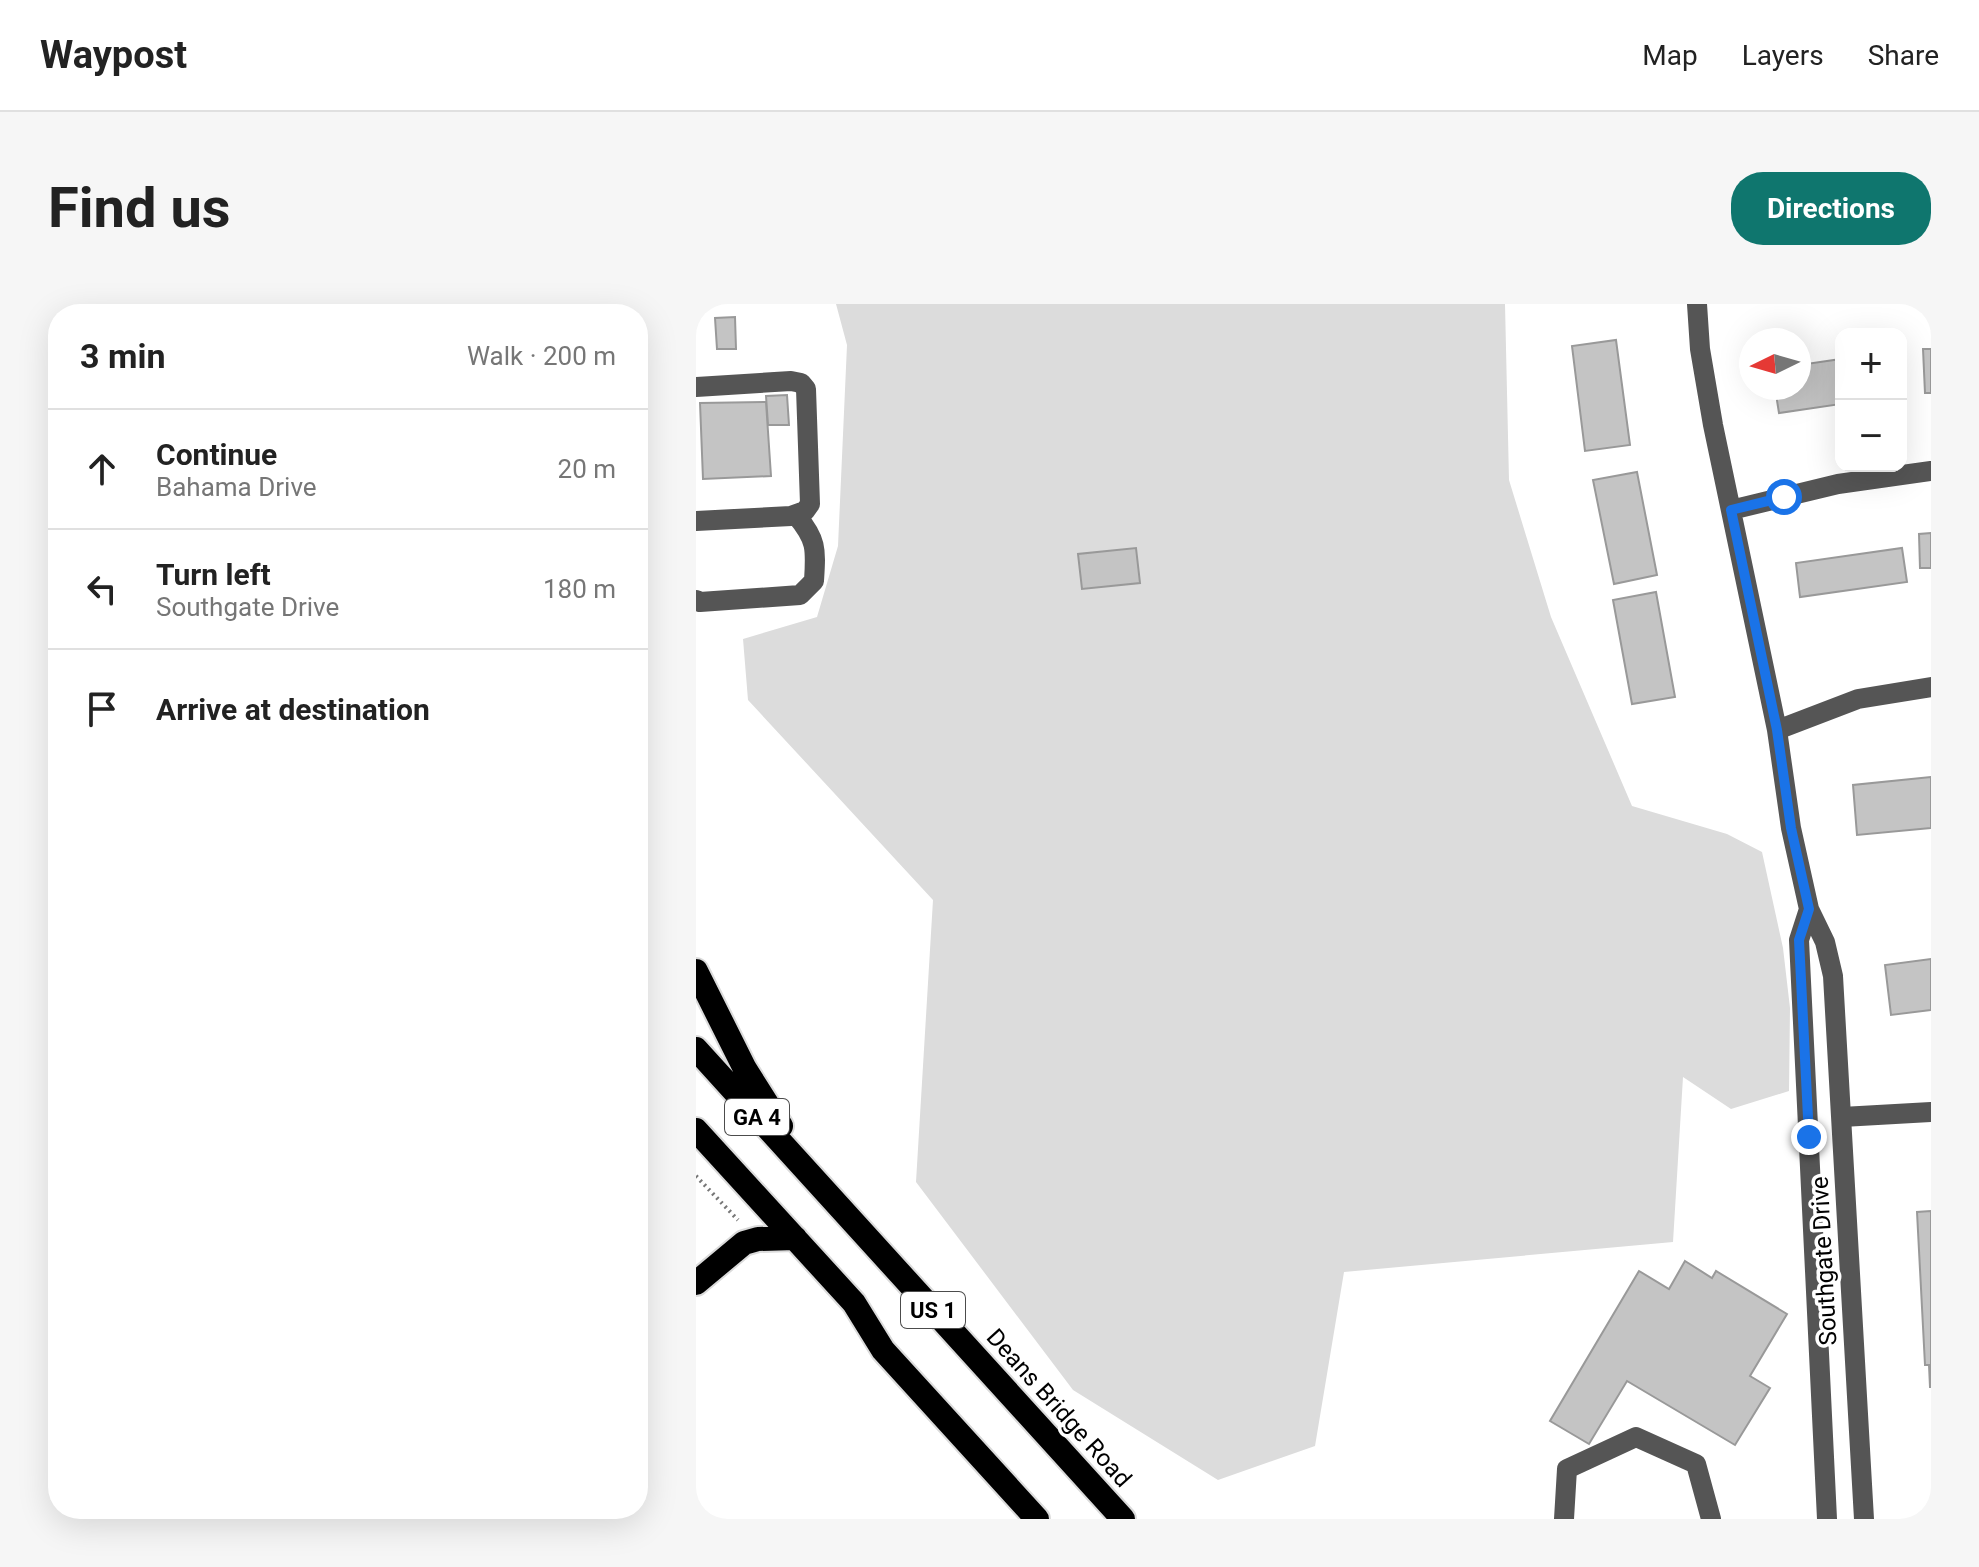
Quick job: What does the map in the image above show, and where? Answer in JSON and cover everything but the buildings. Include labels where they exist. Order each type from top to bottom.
[{"type":"highway","name":"US 1","points":[[696,971],[745,1069],[819,1186]]},
{"type":"highway","name":"Deans Bridge Road","points":[[696,1049],[1116,1510]]},
{"type":"highway","name":"US 1","points":[[696,1130],[854,1303],[883,1350],[1037,1519]]},
{"type":"highway","points":[[696,1283],[744,1243],[758,1239],[795,1238]]},
{"type":"street","name":"Southgate Drive","points":[[1697,304],[1700,349],[1777,730],[1791,828],[1809,909],[1825,942],[1833,976],[1864,1519]]},
{"type":"street","points":[[696,387],[801,383],[806,389],[810,504],[805,511],[796,515],[696,521]]},
{"type":"street","points":[[1731,510],[1838,484],[1931,471]]},
{"type":"street","points":[[696,600],[800,595],[814,581],[815,561],[813,538],[796,515]]},
{"type":"street","points":[[1777,730],[1858,699],[1931,687]]},
{"type":"street","name":"Southgate Drive","points":[[1809,909],[1799,940],[1827,1519]]},
{"type":"street","points":[[1842,1117],[1931,1112]]},
{"type":"street","points":[[1564,1519],[1567,1469],[1636,1437],[1696,1464],[1711,1519]]},
{"type":"path","points":[[696,1176],[744,1226]]},
{"type":"shaded area","points":[[836,304],[1505,304],[1509,480],[1551,617],[1632,806],[1727,834],[1762,852],[1783,948],[1790,1008],[1789,1091],[1731,1109],[1683,1077],[1673,1242],[1344,1272],[1315,1446],[1218,1480],[1073,1390],[916,1182],[933,900],[748,700],[743,639],[817,617],[838,546],[847,345]]},
{"type":"route","points":[[1784,497],[1731,510],[1777,730],[1791,828],[1809,909],[1799,940],[1809,1137]]}]
